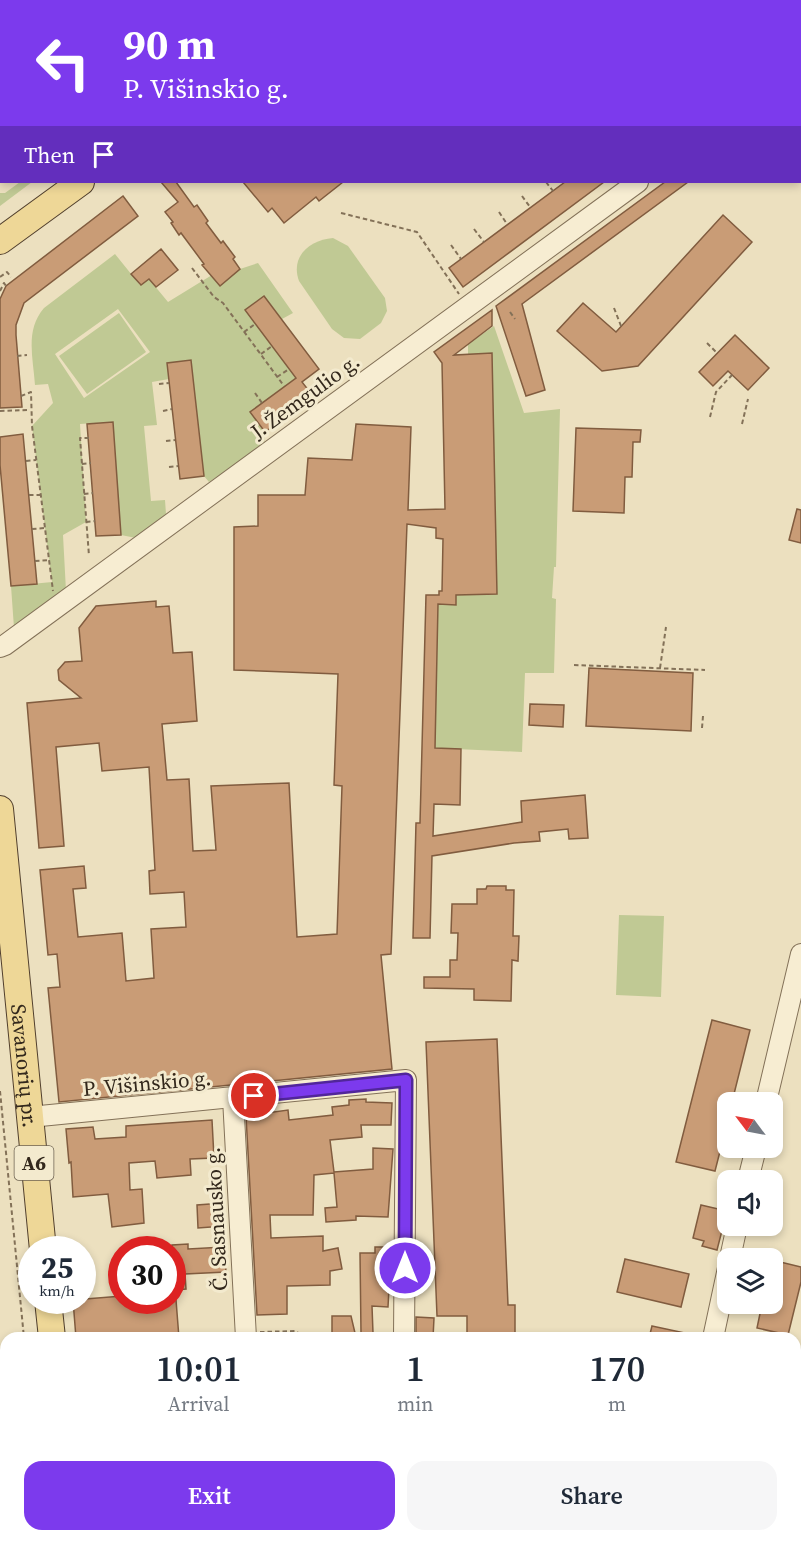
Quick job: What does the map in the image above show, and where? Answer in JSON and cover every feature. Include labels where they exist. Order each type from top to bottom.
[{"type":"main road","points":[[0,242],[80,183]]},
{"type":"main road","name":"Savanorių pr.","points":[[0,809],[7,948],[30,1118],[42,1236]]},
{"type":"main road","points":[[49,1314],[51,1332]]},
{"type":"street","name":"J. Žemgulio g.","points":[[0,647],[467,306],[627,185]]},
{"type":"street","points":[[768,1092],[801,954]]},
{"type":"street","name":"P. Višinskio g.","points":[[30,1118],[406,1080],[404,1332]]},
{"type":"street","name":"Č. Sasnausko g.","points":[[233,1098],[246,1332]]},
{"type":"street","points":[[714,1332],[718,1314]]},
{"type":"path","points":[[547,183],[553,191]]},
{"type":"path","points":[[522,196],[530,207]]},
{"type":"path","points":[[499,212],[507,225]]},
{"type":"path","points":[[341,213],[417,232],[467,306]]},
{"type":"path","points":[[474,229],[484,242]]},
{"type":"path","points":[[451,245],[461,259]]},
{"type":"path","points":[[192,268],[214,297],[223,303],[284,386]]},
{"type":"path","points":[[0,277],[7,272],[11,277]]},
{"type":"path","points":[[0,291],[4,283],[6,286]]},
{"type":"path","points":[[614,308],[621,326]]},
{"type":"path","points":[[510,312],[515,319]]},
{"type":"path","points":[[244,332],[255,324]]},
{"type":"path","points":[[707,343],[717,353]]},
{"type":"path","points":[[261,354],[272,346]]},
{"type":"path","points":[[17,356],[27,355]]},
{"type":"path","points":[[277,377],[289,369]]},
{"type":"path","points":[[710,417],[716,392],[732,375]]},
{"type":"path","points":[[159,384],[169,383]]},
{"type":"path","points":[[21,396],[31,392],[36,460],[55,609]]},
{"type":"path","points":[[255,393],[262,403]]},
{"type":"path","points":[[742,424],[748,399]]},
{"type":"path","points":[[0,411],[31,410]]},
{"type":"path","points":[[163,411],[172,410]]},
{"type":"path","points":[[89,438],[80,438],[89,555]]},
{"type":"path","points":[[166,441],[175,440]]},
{"type":"path","points":[[26,461],[36,460]]},
{"type":"path","points":[[82,464],[91,463]]},
{"type":"path","points":[[169,467],[178,466]]},
{"type":"path","points":[[84,494],[93,493]]},
{"type":"path","points":[[29,495],[40,495]]},
{"type":"path","points":[[86,522],[95,521]]},
{"type":"path","points":[[32,529],[45,528]]},
{"type":"path","points":[[35,561],[49,560]]},
{"type":"path","points":[[660,668],[666,627]]},
{"type":"path","points":[[574,665],[660,668],[694,672],[705,670]]},
{"type":"path","points":[[702,728],[703,716]]},
{"type":"path","points":[[0,1091],[23,1332]]},
{"type":"green space","points":[[19,183],[31,183],[0,206],[0,193],[5,193]]},
{"type":"green space","points":[[333,238],[348,246],[385,298],[387,311],[381,323],[360,339],[344,338],[332,329],[299,281],[297,264],[304,251],[317,242]]},
{"type":"green space","points":[[115,254],[140,285],[149,279],[168,302],[212,275],[220,286],[240,269],[258,263],[293,313],[282,319],[264,296],[245,310],[296,378],[251,412],[265,432],[264,446],[209,482],[204,476],[191,360],[167,363],[169,379],[152,382],[157,425],[144,426],[151,501],[165,500],[166,514],[136,538],[121,535],[113,422],[80,424],[86,522],[63,535],[66,591],[14,628],[11,586],[52,582],[32,426],[53,403],[48,384],[35,385],[33,364],[32,335],[38,316],[44,308]],"holes":[[[118,309],[150,352],[84,398],[55,354]]]},
{"type":"green space","points":[[119,313],[146,352],[87,394],[59,356]]},
{"type":"green space","points":[[494,326],[524,413],[560,409],[556,567],[554,567],[552,598],[556,599],[554,673],[525,673],[522,752],[435,748],[438,604],[455,605],[456,595],[497,594],[492,354],[468,354],[468,344]]},
{"type":"green space","points":[[619,915],[664,916],[661,997],[616,995]]},
{"type":"building","points":[[162,183],[177,183],[194,207],[197,205],[208,221],[206,223],[221,243],[223,241],[235,257],[233,259],[240,269],[220,286],[202,265],[204,264],[181,233],[179,235],[165,212],[178,202]]},
{"type":"building","points":[[244,183],[342,183],[319,201],[316,197],[284,223],[272,208],[268,212]]},
{"type":"building","points":[[564,183],[603,183],[463,287],[449,268]]},
{"type":"building","points":[[664,183],[687,183],[522,304],[545,390],[526,396],[496,306]]},
{"type":"building","points":[[123,196],[138,216],[24,303],[16,325],[22,407],[0,408],[0,299],[6,286]]},
{"type":"building","points":[[723,215],[752,242],[638,366],[602,371],[557,331],[583,303],[616,332]]},
{"type":"building","points":[[161,249],[178,270],[156,287],[149,279],[141,285],[131,274]]},
{"type":"building","points":[[264,296],[319,369],[302,382],[313,396],[265,432],[250,412],[296,378],[245,310]]},
{"type":"building","points":[[492,310],[492,326],[454,355],[492,353],[497,594],[456,595],[456,605],[438,604],[435,748],[461,749],[460,805],[434,804],[433,836],[522,822],[521,801],[585,795],[588,838],[569,839],[568,829],[539,832],[540,841],[432,856],[430,938],[413,938],[416,823],[420,823],[426,595],[439,595],[439,591],[442,591],[443,539],[436,538],[436,528],[407,524],[391,954],[381,955],[392,1069],[59,1102],[48,988],[60,987],[57,954],[48,955],[40,870],[84,866],[86,888],[73,889],[78,937],[122,933],[126,981],[154,978],[151,929],[186,927],[184,892],[150,894],[149,871],[155,870],[149,767],[102,771],[99,743],[56,747],[64,846],[39,848],[27,703],[81,698],[59,680],[58,670],[65,662],[82,661],[79,628],[96,606],[156,601],[156,607],[169,606],[173,653],[192,652],[197,721],[162,724],[167,780],[189,779],[193,851],[216,850],[211,786],[289,783],[297,937],[337,934],[342,786],[334,785],[338,674],[234,670],[234,527],[258,526],[258,495],[305,495],[308,458],[352,460],[356,424],[411,427],[408,510],[445,509],[442,363],[434,352]]},
{"type":"building","points":[[735,335],[769,368],[748,390],[728,371],[713,386],[699,372]]},
{"type":"building","points":[[191,360],[204,476],[180,479],[167,363]]},
{"type":"building","points":[[113,422],[121,535],[96,536],[87,424]]},
{"type":"building","points":[[576,428],[641,430],[640,442],[633,442],[632,477],[625,477],[624,513],[573,511]]},
{"type":"building","points":[[23,434],[37,584],[11,586],[0,465],[0,437]]},
{"type":"building","points":[[797,509],[801,510],[801,543],[789,540]]},
{"type":"building","points":[[589,668],[693,673],[691,731],[586,726]]},
{"type":"building","points":[[530,704],[564,705],[563,727],[529,725]]},
{"type":"building","points":[[487,886],[506,886],[506,890],[514,890],[513,936],[519,936],[518,961],[512,960],[511,1001],[474,1000],[474,989],[424,988],[424,977],[450,977],[450,960],[457,960],[458,933],[451,933],[452,904],[477,904],[477,889],[486,889]]},
{"type":"building","points":[[712,1020],[750,1030],[734,1092],[717,1092],[718,1158],[715,1171],[676,1162]]},
{"type":"building","points":[[497,1039],[508,1305],[515,1305],[515,1332],[467,1332],[467,1316],[437,1316],[426,1042]]},
{"type":"building","points":[[366,1099],[366,1102],[392,1103],[391,1125],[361,1125],[362,1137],[330,1140],[334,1172],[373,1169],[373,1148],[393,1149],[388,1217],[356,1216],[356,1220],[326,1222],[325,1208],[337,1207],[334,1173],[314,1175],[313,1215],[270,1215],[271,1238],[323,1236],[323,1251],[338,1248],[342,1269],[330,1271],[330,1285],[287,1286],[287,1314],[257,1315],[246,1116],[288,1110],[289,1120],[333,1115],[332,1107],[349,1105],[349,1100]]},
{"type":"building","points":[[212,1120],[214,1158],[190,1159],[191,1175],[157,1178],[155,1161],[129,1163],[130,1190],[142,1189],[144,1223],[112,1227],[108,1194],[73,1197],[66,1129],[93,1127],[95,1139],[126,1137],[126,1126]]},
{"type":"building","points":[[223,1203],[224,1226],[198,1228],[197,1205]]},
{"type":"building","points":[[701,1205],[717,1209],[717,1236],[721,1236],[717,1250],[702,1246],[704,1241],[693,1238]]},
{"type":"building","points":[[186,1244],[188,1244],[188,1249],[224,1247],[226,1272],[186,1274]]},
{"type":"building","points":[[375,1247],[393,1247],[393,1269],[390,1269],[388,1307],[372,1306],[373,1332],[361,1332],[360,1253],[375,1253]]},
{"type":"building","points":[[625,1259],[689,1274],[681,1307],[617,1292]]},
{"type":"building","points":[[783,1263],[801,1267],[801,1282],[789,1332],[757,1328],[760,1314],[783,1314]]},
{"type":"building","points":[[108,1297],[108,1314],[177,1314],[179,1332],[76,1332],[74,1314],[96,1314],[96,1298]]},
{"type":"building","points":[[332,1316],[351,1316],[355,1332],[332,1332]]},
{"type":"building","points":[[416,1317],[434,1318],[433,1332],[416,1332]]},
{"type":"building","points":[[652,1326],[680,1332],[650,1332]]},
{"type":"route","points":[[254,1096],[406,1080],[405,1268]]}]
